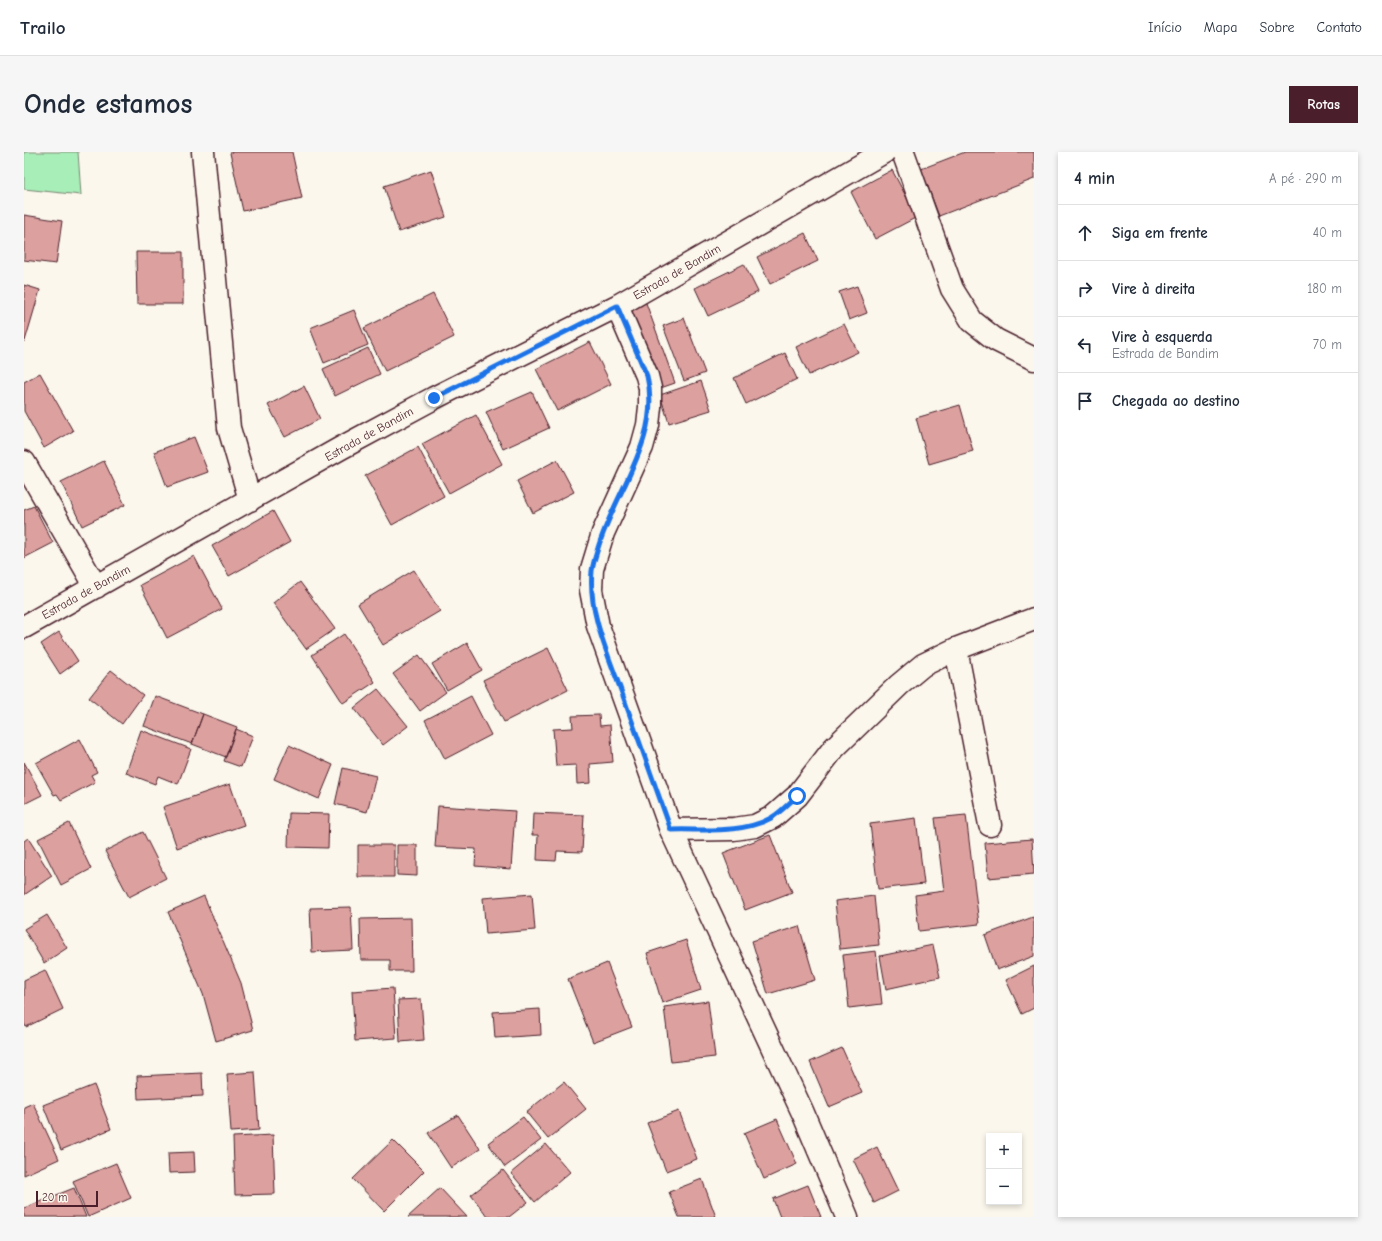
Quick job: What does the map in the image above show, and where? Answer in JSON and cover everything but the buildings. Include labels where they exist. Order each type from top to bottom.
[{"type":"street","points":[[204,152],[229,428],[250,500]]},
{"type":"street","name":"Estrada de Bandim","points":[[24,627],[96,588],[341,448],[434,398],[617,306],[884,152]]},
{"type":"street","points":[[903,152],[952,289],[972,321],[996,340],[1034,359]]},
{"type":"street","points":[[617,306],[647,376],[650,388],[650,407],[648,425],[642,447],[603,533],[592,569],[591,590],[598,626],[671,830],[803,1113],[847,1217]]},
{"type":"street","points":[[24,462],[96,588]]},
{"type":"street","points":[[671,830],[734,829],[755,826],[773,817],[797,796],[834,748],[899,685],[923,665],[956,649],[1034,619]]},
{"type":"street","points":[[956,649],[990,826]]},
{"type":"green space","points":[[24,152],[78,152],[81,195],[24,189]]},
{"type":"route","points":[[434,398],[617,306],[647,376],[650,388],[650,407],[648,425],[642,447],[603,533],[592,569],[591,590],[598,626],[671,830],[734,829],[755,826],[773,817],[797,796]]}]
